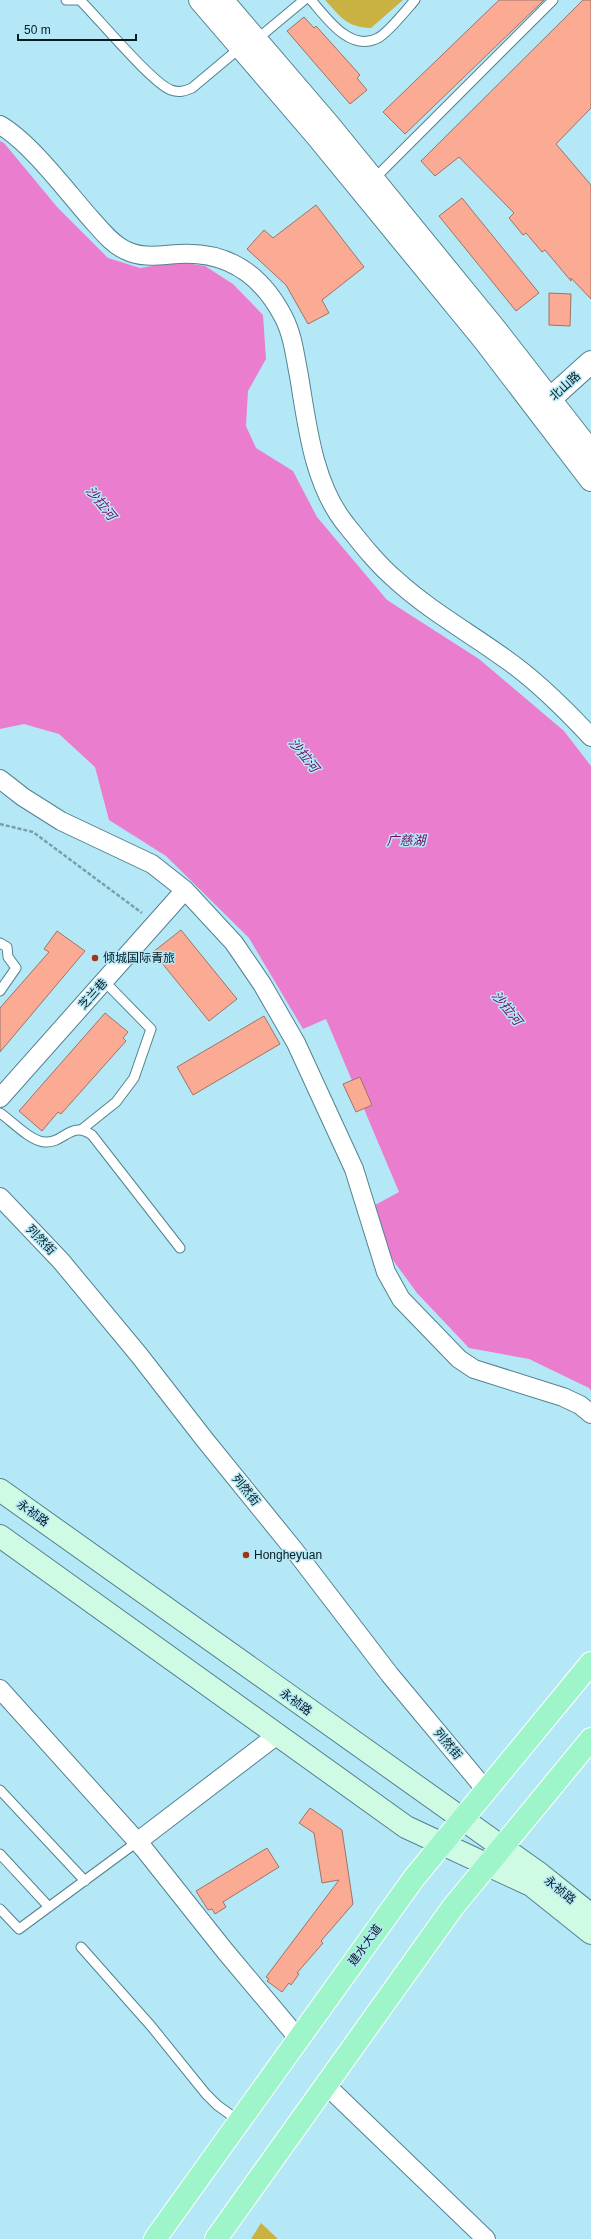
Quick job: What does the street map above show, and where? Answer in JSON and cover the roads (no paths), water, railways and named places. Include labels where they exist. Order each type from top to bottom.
[{"type":"main road","name":"永祯路","points":[[0,1490],[540,1874],[591,1915]]},
{"type":"main road","name":"永祯路","points":[[0,1536],[406,1827],[531,1885],[591,1933]]},
{"type":"main road","name":"建水大道","points":[[155,2239],[414,1878],[485,1789],[591,1663]]},
{"type":"main road","points":[[216,2239],[453,1907],[591,1739]]},
{"type":"street","points":[[200,0],[248,43],[373,180],[545,404],[591,480]]},
{"type":"street","points":[[222,0],[248,43],[316,135],[545,404],[591,452]]},
{"type":"street","points":[[0,125],[22,141],[106,236],[124,250],[144,256],[198,254],[228,259],[263,286],[278,307],[289,330],[308,430],[323,485],[344,521],[394,579],[429,607],[529,677],[565,709],[591,737]]},
{"type":"street","name":"北山路","points":[[545,404],[591,362]]},
{"type":"street","points":[[0,779],[23,797],[61,821],[139,857],[185,890],[234,943],[262,984],[296,1044],[354,1169],[386,1272],[401,1299],[459,1359],[474,1369],[563,1397],[580,1405],[591,1414]]},
{"type":"street","name":"芝兰巷","points":[[0,1098],[185,890]]},
{"type":"street","name":"列然街","points":[[0,1198],[61,1262],[134,1350],[296,1551],[390,1675],[485,1789]]},
{"type":"street","points":[[0,1689],[137,1842],[298,2038]]},
{"type":"street","points":[[137,1842],[277,1735]]},
{"type":"street","points":[[326,2085],[486,2239]]},
{"type":"lane","points":[[66,0],[79,0],[149,72],[170,90],[178,92],[192,88],[304,0]]},
{"type":"lane","points":[[311,0],[344,35],[364,40],[379,38],[415,0]]},
{"type":"lane","points":[[373,180],[553,0]]},
{"type":"lane","points":[[0,943],[7,947],[8,957],[16,968],[0,991]]},
{"type":"lane","points":[[81,1130],[116,1102],[134,1078],[151,1029],[104,981]]},
{"type":"lane","points":[[0,1112],[33,1137],[43,1142],[54,1141],[70,1131],[81,1130],[92,1135],[180,1248]]},
{"type":"lane","points":[[0,1790],[85,1881]]},
{"type":"lane","points":[[0,1909],[19,1929],[137,1842]]},
{"type":"lane","points":[[0,1854],[49,1907]]},
{"type":"lane","points":[[81,1947],[151,2026],[206,2094],[217,2106],[239,2121]]},
{"type":"water","name":"广慈湖","points":[[0,141],[4,143],[58,208],[108,258],[140,268],[178,262],[205,266],[233,284],[263,315],[266,359],[248,391],[246,426],[256,448],[293,471],[317,517],[387,600],[479,659],[564,731],[591,766],[591,1391],[589,1388],[529,1359],[469,1348],[417,1293],[390,1256],[375,1205],[399,1192],[326,1019],[303,1029],[249,938],[166,856],[109,820],[95,767],[59,734],[24,724],[0,729]]},
{"type":"place","name":"倾城国际青旅","points":[[95,958]]},
{"type":"place","name":"Hongheyuan","points":[[246,1555]]},
{"type":"water label","name":"沙拉河","points":[[101,503]]},
{"type":"water label","name":"沙拉河","points":[[304,755]]},
{"type":"water label","name":"沙拉河","points":[[507,1008]]}]
